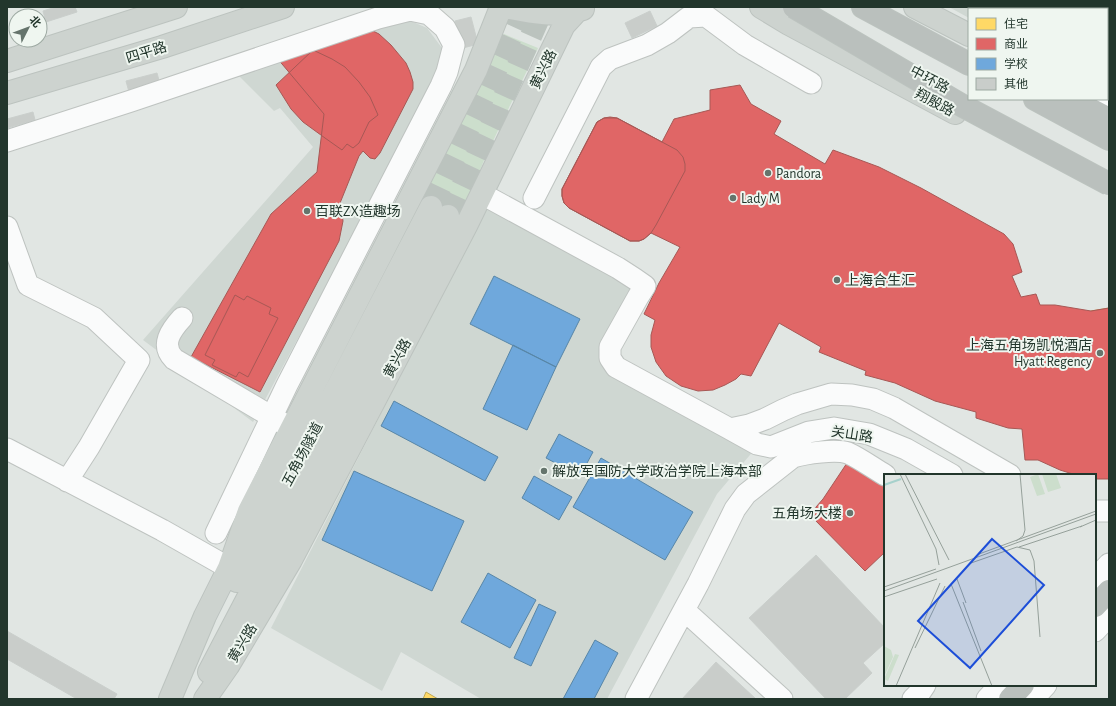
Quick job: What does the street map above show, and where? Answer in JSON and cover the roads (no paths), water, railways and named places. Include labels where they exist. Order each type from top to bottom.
[{"type":"highway","name":"中环路","points":[[794,7],[968,99]]},
{"type":"highway","points":[[794,7],[963,106],[1109,184]]},
{"type":"highway","points":[[863,7],[968,63]]},
{"type":"highway","points":[[878,7],[968,46]]},
{"type":"highway","name":"中环路","points":[[969,100],[1109,174]]},
{"type":"highway","points":[[1037,100],[1109,139]]},
{"type":"highway","points":[[1076,100],[1103,106]]},
{"type":"highway","points":[[1096,605],[1109,590]]},
{"type":"highway","points":[[1010,699],[1022,686]]},
{"type":"main road","points":[[7,60],[176,7]]},
{"type":"main road","name":"四平路","points":[[7,93],[162,47],[283,7]]},
{"type":"main road","points":[[171,699],[205,616],[229,568],[249,511],[476,70],[501,7]]},
{"type":"main road","points":[[505,7],[532,12],[556,14],[583,9]]},
{"type":"main road","name":"翔殷路","points":[[761,7],[789,24],[1109,196]]},
{"type":"main road","name":"翔殷路","points":[[779,7],[916,75],[1109,178]]},
{"type":"main road","points":[[915,7],[968,34]]},
{"type":"main road","name":"黄兴路","points":[[205,699],[228,666],[291,560],[482,194],[564,25],[583,9]]},
{"type":"main road","name":"五角场隧道","points":[[171,699],[439,211],[210,668],[197,699]]},
{"type":"street","points":[[7,140],[131,101],[378,18],[400,12],[410,10],[429,14],[445,28],[454,45],[447,72],[441,86],[287,385],[216,533]]},
{"type":"street","points":[[534,198],[601,67],[610,59],[647,45],[668,33],[689,17],[706,16],[745,45],[811,83]]},
{"type":"street","points":[[482,194],[618,268],[645,286],[610,347],[610,358],[616,368],[730,429],[749,425],[797,404],[831,394],[852,395],[873,399],[894,408],[1000,473]]},
{"type":"street","points":[[7,227],[28,285],[94,318],[138,360],[67,481]]},
{"type":"street","points":[[182,318],[172,330],[168,341],[168,349],[174,359],[292,428]]},
{"type":"street","name":"关山路","points":[[730,429],[757,444],[771,447],[809,432],[834,428],[855,431],[869,434],[906,449],[950,474]]},
{"type":"street","points":[[7,449],[162,530],[229,568]]},
{"type":"street","points":[[636,699],[698,584],[735,509],[746,494],[793,457],[802,454],[838,451],[848,453],[884,474]]},
{"type":"street","points":[[1096,512],[1109,511]]},
{"type":"street","points":[[684,610],[782,699]]},
{"type":"street","points":[[1096,630],[1109,616]]},
{"type":"street","points":[[913,699],[924,686]]},
{"type":"street","points":[[987,699],[999,686]]},
{"type":"street","points":[[1033,699],[1045,686]]},
{"type":"tunnel","points":[[431,207],[525,7]]},
{"type":"tunnel","points":[[448,216],[496,115],[544,7]]},
{"type":"place","name":"Pandora","points":[[768,173]]},
{"type":"place","name":"Lady M","points":[[733,198]]},
{"type":"place","name":"百联ZX造趣场","points":[[307,211]]},
{"type":"place","name":"上海合生汇","points":[[837,280]]},
{"type":"place","name":"上海五角场凯悦酒店 Hyatt Regency","points":[[1100,353]]},
{"type":"place","name":"解放军国防大学政治学院上海本部","points":[[544,471]]},
{"type":"place","name":"五角场大楼","points":[[850,513]]}]
